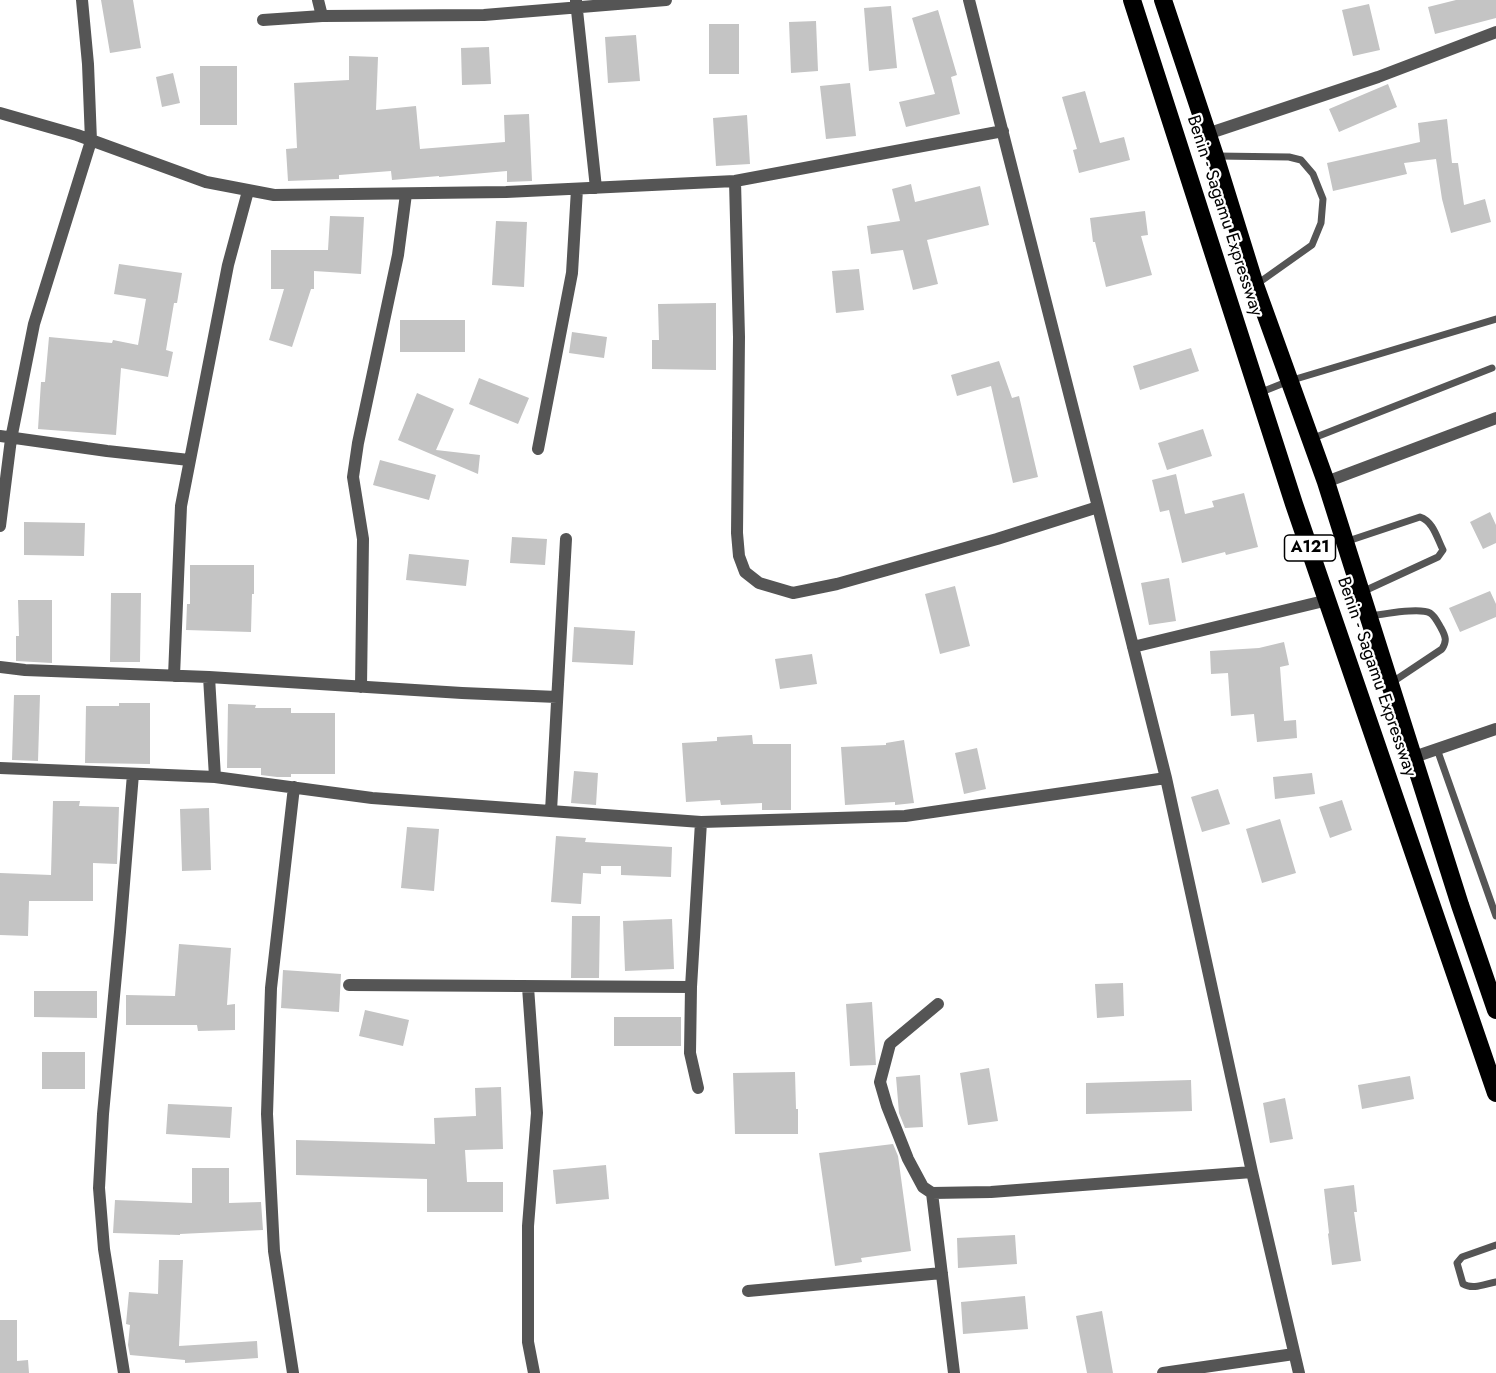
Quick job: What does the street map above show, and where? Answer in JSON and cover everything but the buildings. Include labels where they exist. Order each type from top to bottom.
[{"type":"highway","name":"Benin - Sagamu Expressway","points":[[1132,0],[1259,393],[1496,1093]]},
{"type":"highway","name":"A121","points":[[1163,0],[1255,285],[1326,482],[1460,905],[1496,1010]]},
{"type":"street","points":[[0,526],[5,438],[34,324],[91,141],[88,64],[82,0]]},
{"type":"street","points":[[318,0],[322,16]]},
{"type":"street","points":[[263,20],[322,16],[484,15],[577,4],[666,0]]},
{"type":"street","points":[[969,0],[1166,778],[1252,1172],[1299,1373]]},
{"type":"street","points":[[577,4],[596,188]]},
{"type":"street","points":[[1207,134],[1378,78],[1496,32]]},
{"type":"street","points":[[0,113],[91,141],[206,182],[274,195],[506,192],[735,181],[1003,131]]},
{"type":"street","points":[[735,181],[739,337],[737,532],[739,556],[745,572],[759,583],[793,593],[837,584],[986,543],[1098,507]]},
{"type":"street","points":[[538,449],[572,273],[577,189]]},
{"type":"street","points":[[174,676],[181,506],[228,265],[248,191]]},
{"type":"street","points":[[361,687],[363,539],[353,477],[358,443],[398,255],[406,194]]},
{"type":"street","points":[[1326,482],[1496,418]]},
{"type":"street","points":[[5,438],[189,460]]},
{"type":"street","points":[[551,811],[566,539]]},
{"type":"street","points":[[1133,647],[1328,600]]},
{"type":"street","points":[[0,667],[557,697]]},
{"type":"street","points":[[209,677],[215,777]]},
{"type":"street","points":[[1414,757],[1496,729]]},
{"type":"street","points":[[0,768],[215,777],[372,798],[701,822],[905,816],[1166,778]]},
{"type":"street","points":[[124,1373],[104,1249],[99,1188],[102,1114],[134,774]]},
{"type":"street","points":[[293,1373],[274,1251],[267,1114],[271,988],[294,787]]},
{"type":"street","points":[[698,1088],[690,1053],[691,987],[701,822]]},
{"type":"street","points":[[350,985],[691,987]]},
{"type":"street","points":[[528,987],[537,1113],[528,1226],[528,1342],[534,1373]]},
{"type":"street","points":[[938,1004],[890,1044],[880,1082],[908,1159],[923,1187],[932,1193],[991,1192],[1252,1172]]},
{"type":"street","points":[[932,1193],[954,1373]]},
{"type":"street","points":[[748,1291],[942,1273]]},
{"type":"street","points":[[1163,1373],[1294,1354]]},
{"type":"lane","points":[[1215,156],[1289,157],[1300,160],[1313,174],[1323,199],[1321,223],[1312,244],[1255,285]]},
{"type":"lane","points":[[1259,393],[1289,381],[1496,319]]},
{"type":"lane","points":[[1311,439],[1492,368]]},
{"type":"lane","points":[[1345,542],[1420,517],[1426,519],[1431,526],[1443,550],[1438,557],[1362,592]]},
{"type":"lane","points":[[1370,616],[1428,612],[1434,616],[1446,636],[1446,643],[1442,649],[1391,683]]},
{"type":"lane","points":[[1437,749],[1496,916]]},
{"type":"lane","points":[[1496,1245],[1462,1257],[1457,1263],[1465,1286],[1471,1288],[1496,1282]]}]
